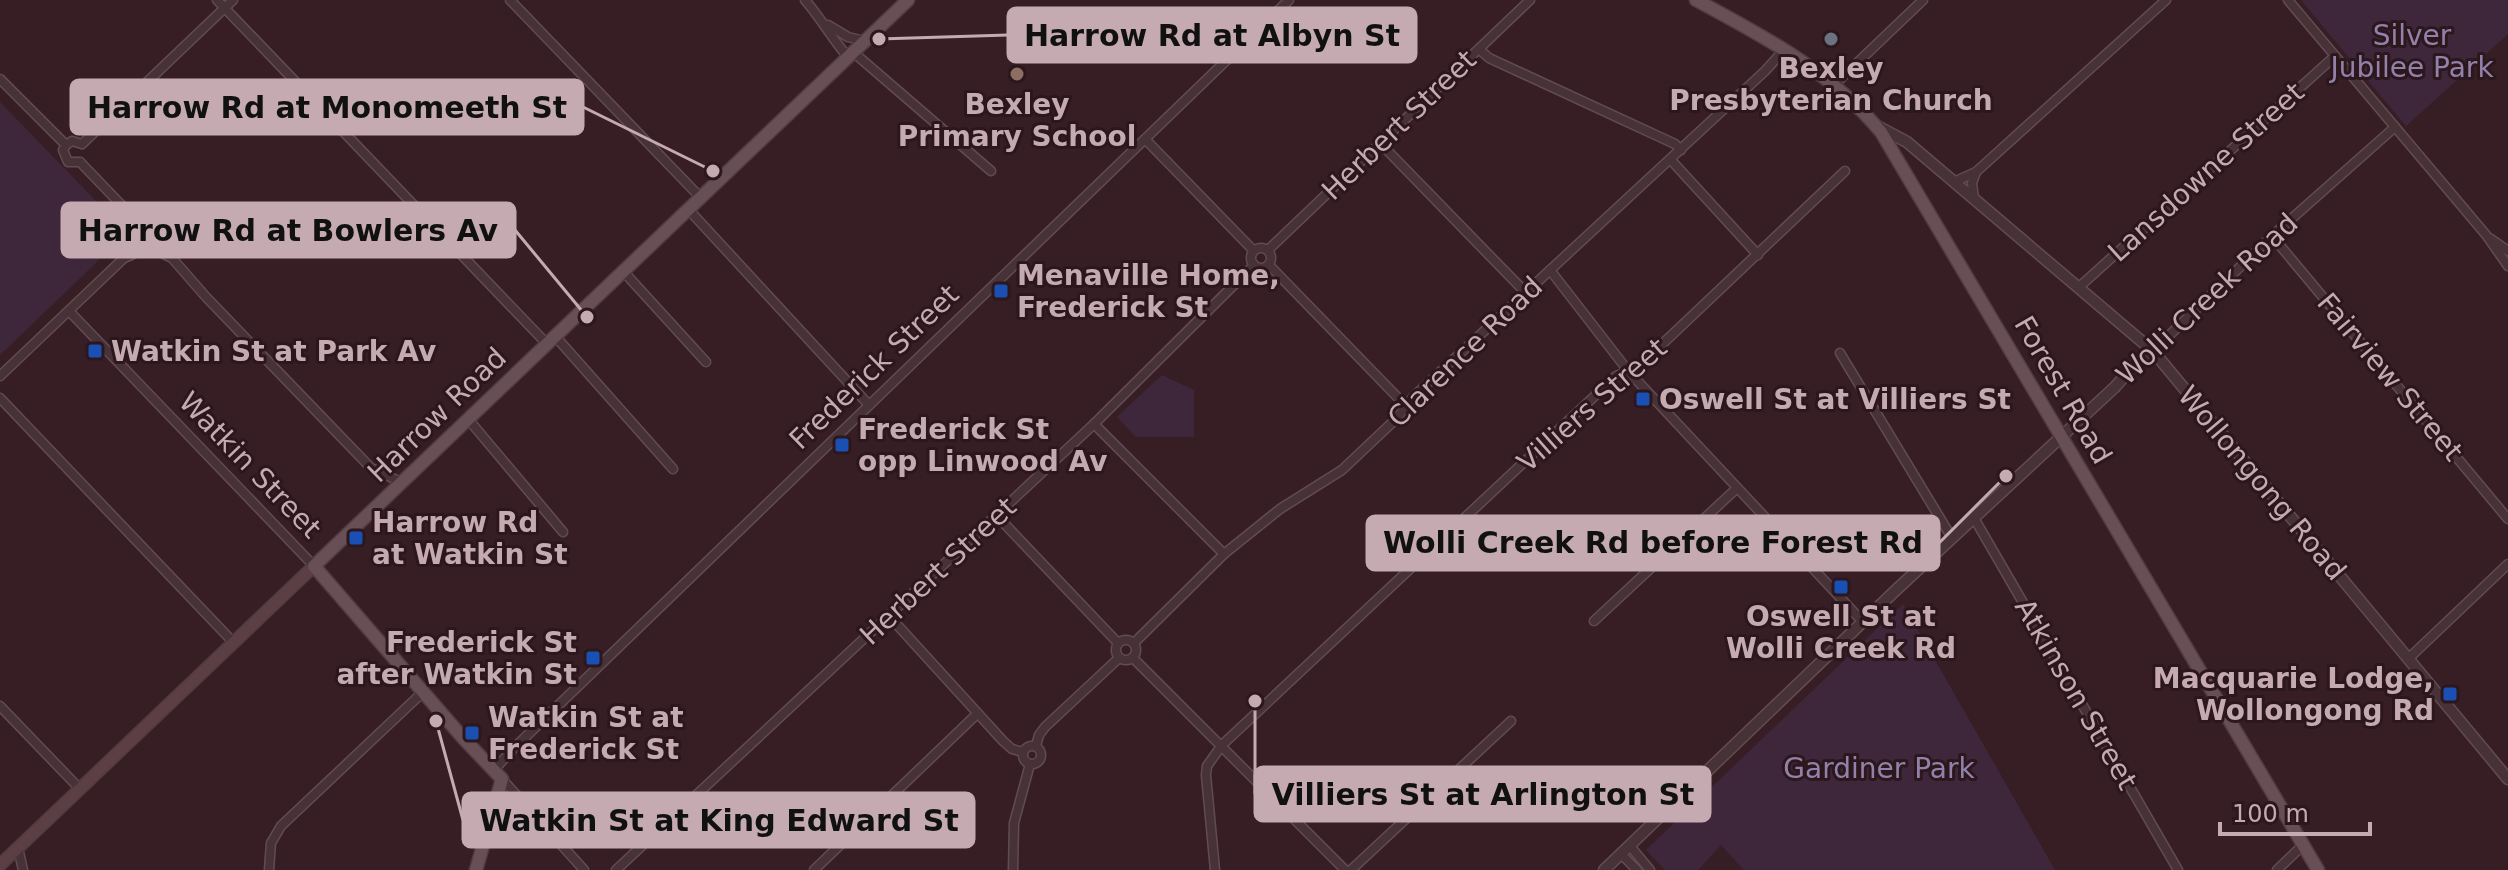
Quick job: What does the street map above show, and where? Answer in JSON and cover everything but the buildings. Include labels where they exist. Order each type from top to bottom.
[{"type":"main road","name":"Harrow Road","points":[[0,865],[908,0]]},
{"type":"main road","name":"Forest Road","points":[[1696,0],[1786,49],[1834,85],[1876,126],[1899,160],[2318,870]]},
{"type":"main road","name":"Watkin Street","points":[[314,566],[498,775]]},
{"type":"main road","name":"Frederick Street","points":[[476,870],[498,775]]},
{"type":"street","points":[[217,0],[551,340],[673,469]]},
{"type":"street","points":[[82,144],[233,0]]},
{"type":"street","points":[[510,0],[700,197]]},
{"type":"street","points":[[805,0],[851,54],[991,171]]},
{"type":"street","name":"Frederick Street","points":[[498,775],[513,749],[1289,0]]},
{"type":"street","name":"Herbert Street","points":[[1268,250],[1530,0]]},
{"type":"street","points":[[1834,85],[1923,0]]},
{"type":"street","points":[[1956,181],[1976,172],[2166,0]]},
{"type":"street","points":[[2288,0],[2487,236],[2508,266]]},
{"type":"street","points":[[827,25],[848,37],[865,41]]},
{"type":"street","points":[[1479,49],[1489,58],[1675,144],[1681,150]]},
{"type":"street","name":"Clarence Road","points":[[1134,643],[1224,554],[1280,509],[1342,470],[1406,406],[1786,49]]},
{"type":"street","name":"Lansdowne Street","points":[[2078,288],[2335,56]]},
{"type":"street","points":[[0,79],[66,145]]},
{"type":"street","name":"Wollongong Road","points":[[1876,126],[1907,142],[1956,181],[1974,200],[2153,351],[2508,779]]},
{"type":"street","name":"Wolli Creek Road","points":[[1604,870],[2137,362],[2153,351],[2272,236],[2395,127]]},
{"type":"street","points":[[1145,139],[1253,250]]},
{"type":"street","points":[[72,141],[82,144],[86,153],[80,162],[66,160],[63,150],[66,145],[72,141]]},
{"type":"street","points":[[1381,144],[1526,293]]},
{"type":"street","points":[[1670,159],[1758,255]]},
{"type":"street","points":[[80,162],[146,227],[147,241],[137,254],[124,258]]},
{"type":"street","name":"Villiers Street","points":[[1215,870],[1206,775],[1207,766],[1222,745],[1616,376],[1629,372],[1845,171]]},
{"type":"street","points":[[1974,200],[1972,183],[1976,172]]},
{"type":"street","points":[[688,209],[869,405]]},
{"type":"street","points":[[0,376],[124,258],[136,236],[131,215]]},
{"type":"street","points":[[136,236],[164,245],[206,297],[371,468],[401,482]]},
{"type":"street","name":"Fairview Street","points":[[2272,236],[2508,519]]},
{"type":"street","points":[[2487,236],[2508,251]]},
{"type":"street","points":[[1261,247],[1268,250],[1272,257],[1269,265],[1261,268],[1254,265],[1250,258],[1253,250],[1261,247]]},
{"type":"street","name":"Herbert Street","points":[[617,869],[1094,424],[1254,265]]},
{"type":"street","points":[[1269,265],[1406,406]]},
{"type":"street","points":[[1550,270],[1629,372],[1863,622]]},
{"type":"street","points":[[623,271],[706,362]]},
{"type":"street","name":"Watkin Street","points":[[69,311],[314,566]]},
{"type":"street","points":[[1840,353],[1952,538]]},
{"type":"street","points":[[0,398],[234,643]]},
{"type":"street","points":[[468,419],[563,532]]},
{"type":"street","points":[[1094,424],[1224,554]]},
{"type":"street","points":[[1594,621],[1737,488]]},
{"type":"street","points":[[996,515],[1118,643]]},
{"type":"street","name":"Atkinson Street","points":[[1974,518],[2178,870]]},
{"type":"street","points":[[2408,659],[2508,564]]},
{"type":"street","points":[[890,617],[977,714],[1012,749],[1023,752]]},
{"type":"street","points":[[1126,640],[1134,643],[1136,651],[1133,658],[1126,661],[1119,658],[1116,651],[1118,643],[1126,640]]},
{"type":"street","points":[[1036,746],[1045,727],[1119,658]]},
{"type":"street","points":[[1133,658],[1348,870],[1511,721]]},
{"type":"street","points":[[269,870],[271,843],[281,826],[423,692]]},
{"type":"street","points":[[0,706],[79,788]]},
{"type":"street","points":[[814,870],[977,714]]},
{"type":"street","points":[[1023,752],[1036,746]]},
{"type":"street","points":[[1030,764],[1041,758],[1041,751],[1036,746]]},
{"type":"street","points":[[1023,752],[1023,757],[1030,764]]},
{"type":"street","points":[[1013,870],[1014,823],[1030,764]]},
{"type":"street","name":"Watkin Street","points":[[498,775],[584,870]]},
{"type":"street","points":[[2277,870],[2303,845]]},
{"type":"street","points":[[18,848],[23,870]]},
{"type":"street","points":[[1626,850],[1637,870]]},
{"type":"street","points":[[1626,850],[1650,870]]},
{"type":"green space","name":"Silver Jubilee Park","points":[[2301,0],[2508,0],[2508,34],[2406,126]]},
{"type":"green space","points":[[0,102],[127,233],[0,355]]},
{"type":"green space","points":[[1162,375],[1194,390],[1194,437],[1136,437],[1117,417]]},
{"type":"green space","name":"Gardiner Park","points":[[1903,604],[2055,870],[1744,870],[1721,845],[1698,870],[1665,870],[1646,850]]},
{"type":"place","name":"Harrow Rd at Albyn St","points":[[879,39]]},
{"type":"place","name":"Bexley Presbyterian Church","points":[[1831,39]]},
{"type":"place","name":"Bexley Primary School","points":[[1017,74]]},
{"type":"place","name":"Harrow Rd at Monomeeth St","points":[[713,171]]},
{"type":"place","name":"Menaville Home, Frederick St","points":[[1001,291]]},
{"type":"place","name":"Harrow Rd at Bowlers Av","points":[[587,317]]},
{"type":"place","name":"Watkin St at Park Av","points":[[95,351]]},
{"type":"place","name":"Oswell St at Villiers St","points":[[1643,399]]},
{"type":"place","name":"Frederick St opp Linwood Av","points":[[842,445]]},
{"type":"place","name":"Wolli Creek Rd before Forest Rd","points":[[2006,476]]},
{"type":"place","name":"Harrow Rd at Watkin St","points":[[356,538]]},
{"type":"place","name":"Oswell St at Wolli Creek Rd","points":[[1841,587]]},
{"type":"place","name":"Frederick St after Watkin St","points":[[593,658]]},
{"type":"place","name":"Macquarie Lodge, Wollongong Rd","points":[[2450,694]]},
{"type":"place","name":"Villiers St at Arlington St","points":[[1255,701]]},
{"type":"place","name":"Watkin St at King Edward St","points":[[436,721]]},
{"type":"place","name":"Watkin St at Frederick St","points":[[472,733]]}]
